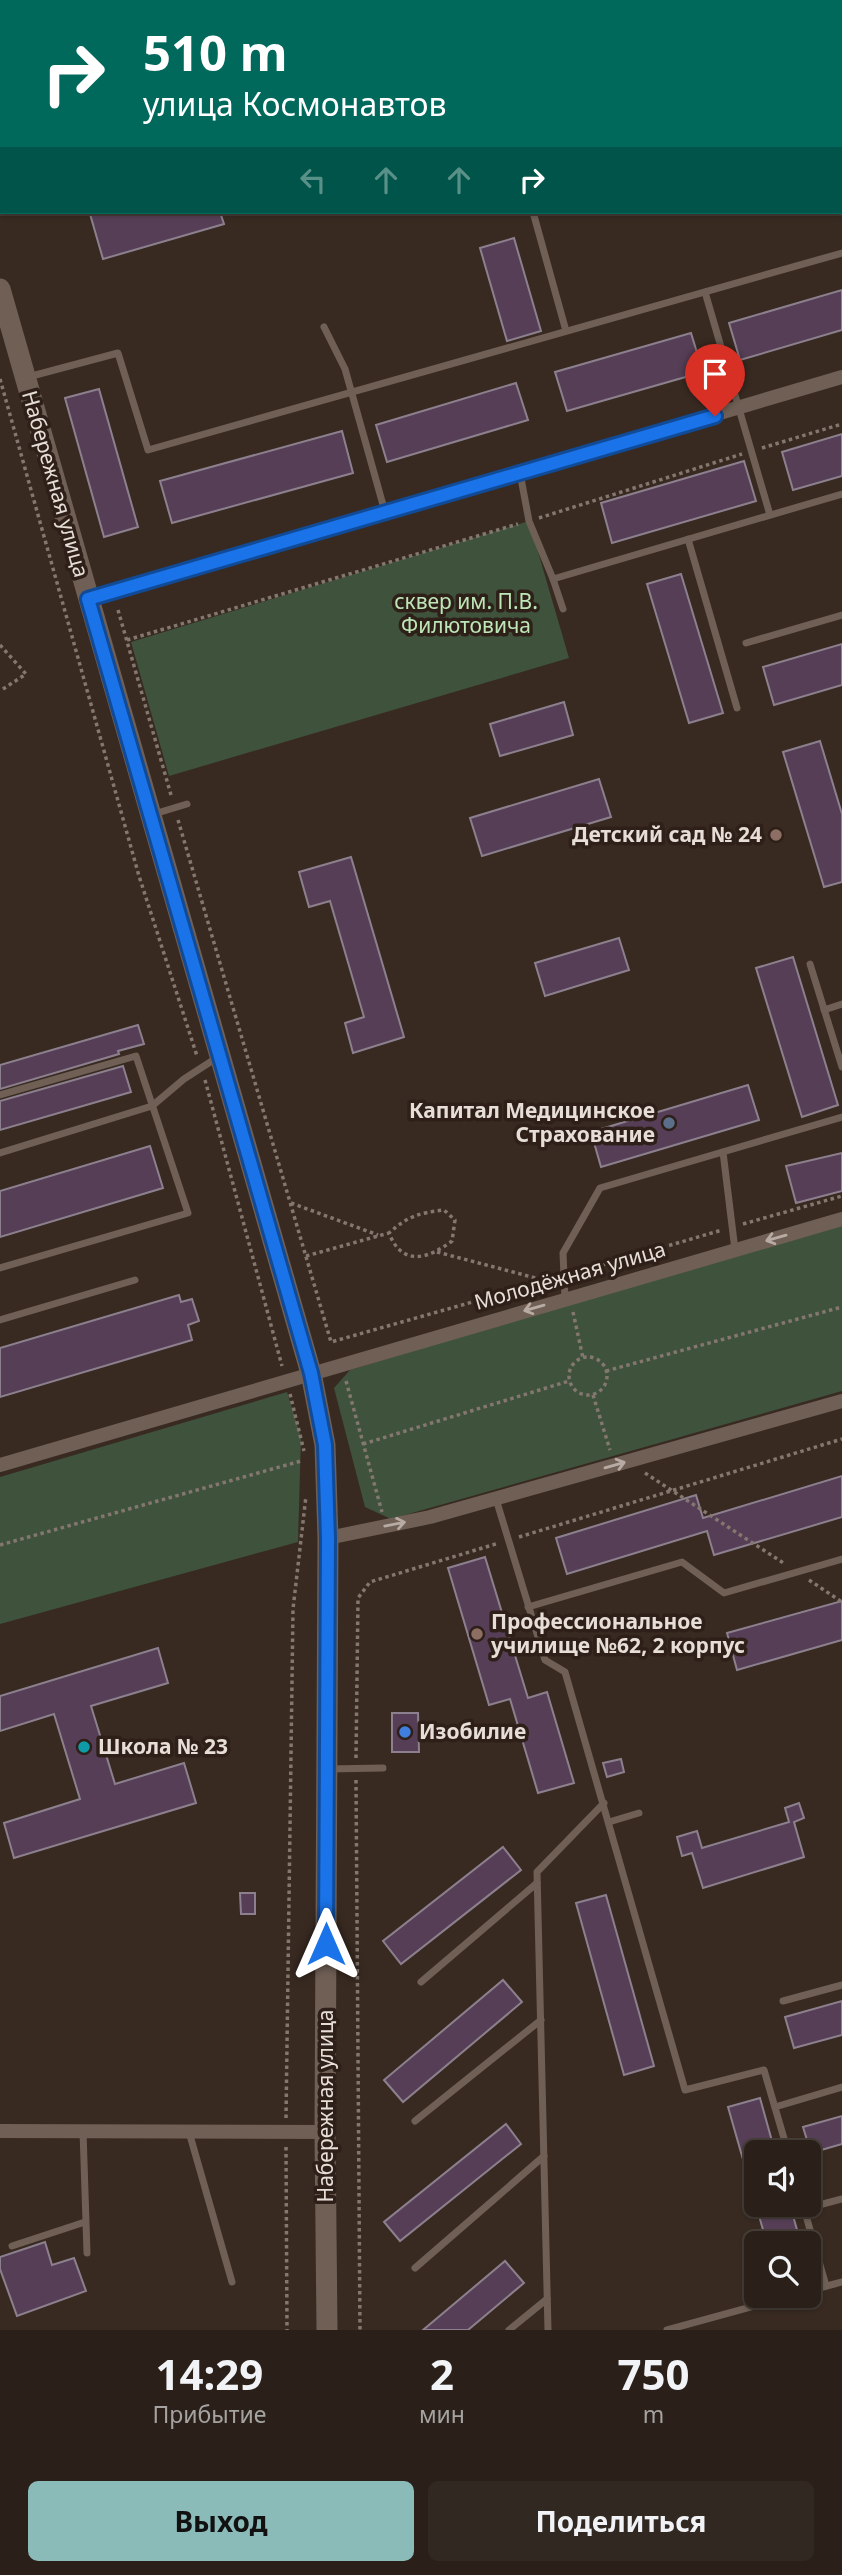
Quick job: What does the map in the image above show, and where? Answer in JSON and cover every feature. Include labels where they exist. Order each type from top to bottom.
[{"type":"street","name":"Набережная улица","points":[[0,289],[150,815],[210,1062],[311,1373],[325,1445],[328,1538],[325,2132],[327,2330]]},
{"type":"street","points":[[88,599],[842,377]]},
{"type":"street","name":"Молодёжная улица","points":[[0,1465],[842,1219]]},
{"type":"street","points":[[328,1538],[430,1517],[842,1401]]},
{"type":"street","points":[[0,2131],[325,2132]]},
{"type":"lane","points":[[534,214],[566,331]]},
{"type":"lane","points":[[25,378],[118,353],[148,450],[842,253]]},
{"type":"lane","points":[[705,292],[770,515]]},
{"type":"lane","points":[[324,327],[353,392],[385,513]]},
{"type":"lane","points":[[520,473],[529,521],[563,609]]},
{"type":"lane","points":[[553,579],[842,494]]},
{"type":"lane","points":[[688,539],[737,708]]},
{"type":"lane","points":[[746,643],[842,615]]},
{"type":"lane","points":[[150,815],[187,804]]},
{"type":"lane","points":[[810,964],[842,1067]]},
{"type":"lane","points":[[824,1010],[842,1004]]},
{"type":"lane","points":[[0,1095],[136,1056],[188,1213],[0,1268]]},
{"type":"lane","points":[[0,1153],[152,1106],[210,1062]]},
{"type":"lane","points":[[568,1298],[563,1253],[600,1188],[842,1118]]},
{"type":"lane","points":[[723,1152],[735,1250]]},
{"type":"lane","points":[[0,1320],[135,1280]]},
{"type":"lane","points":[[496,1498],[545,1660],[565,1672],[685,2090],[764,2070],[785,2140]]},
{"type":"lane","points":[[528,1607],[682,1562],[724,1593],[842,1559]]},
{"type":"lane","points":[[327,1769],[383,1768]]},
{"type":"lane","points":[[548,2330],[537,1872],[604,1803]]},
{"type":"lane","points":[[609,1822],[639,1813]]},
{"type":"lane","points":[[421,1982],[537,1884]]},
{"type":"lane","points":[[783,2001],[842,1985]]},
{"type":"lane","points":[[415,2121],[541,2020]]},
{"type":"lane","points":[[775,2106],[842,2087]]},
{"type":"lane","points":[[83,2131],[87,2253]]},
{"type":"lane","points":[[189,2132],[232,2282]]},
{"type":"lane","points":[[415,2268],[544,2156]]},
{"type":"lane","points":[[821,2203],[842,2199]]},
{"type":"lane","points":[[806,2217],[826,2286]]},
{"type":"lane","points":[[12,2246],[85,2222]]},
{"type":"lane","points":[[821,2287],[842,2282]]},
{"type":"lane","points":[[509,2330],[547,2299]]},
{"type":"lane","points":[[667,2330],[747,2308]]},
{"type":"path","points":[[0,379],[139,876],[210,1062],[307,1461]]},
{"type":"path","points":[[127,640],[529,521],[842,424]]},
{"type":"path","points":[[118,610],[331,1342],[842,1196]]},
{"type":"path","points":[[0,645],[26,674],[0,691]]},
{"type":"path","points":[[291,1203],[380,1235]]},
{"type":"path","points":[[306,1256],[389,1233],[401,1222],[420,1213],[444,1210],[455,1220],[452,1241],[437,1252],[421,1257],[405,1254],[394,1247],[389,1233]]},
{"type":"path","points":[[437,1252],[548,1281]]},
{"type":"path","points":[[568,1298],[583,1357]]},
{"type":"path","points":[[606,1371],[842,1307]]},
{"type":"path","points":[[583,1357],[596,1359],[606,1371],[607,1382],[604,1388],[593,1395],[581,1395],[569,1381],[568,1375],[573,1364],[583,1357]]},
{"type":"path","points":[[344,1376],[383,1515]]},
{"type":"path","points":[[363,1444],[569,1381]]},
{"type":"path","points":[[593,1395],[610,1450]]},
{"type":"path","points":[[360,2330],[356,1768],[358,1598],[370,1583],[842,1439]]},
{"type":"path","points":[[0,1545],[301,1461]]},
{"type":"path","points":[[645,1473],[796,1571]]},
{"type":"path","points":[[287,2330],[286,2132],[293,1609],[307,1484]]},
{"type":"path","points":[[807,1579],[842,1602]]},
{"type":"green space","name":"сквер им. П.В. Филютовича","points":[[529,521],[569,658],[169,776],[131,642]]},
{"type":"green space","points":[[842,1222],[842,1391],[391,1519],[365,1507],[334,1388],[350,1370]]},
{"type":"green space","points":[[287,1392],[301,1437],[298,1542],[0,1624],[0,1477]]},
{"type":"building","points":[[90,214],[221,214],[224,224],[103,259]]},
{"type":"building","points":[[514,238],[541,331],[507,341],[480,248]]},
{"type":"building","points":[[842,290],[842,330],[740,360],[729,323]]},
{"type":"building","points":[[691,333],[703,372],[567,411],[555,372]]},
{"type":"building","points":[[516,383],[528,420],[387,462],[376,425]]},
{"type":"building","points":[[99,389],[138,527],[104,537],[65,398]]},
{"type":"building","points":[[342,431],[353,473],[172,523],[160,481]]},
{"type":"building","points":[[842,434],[842,476],[793,490],[782,452]]},
{"type":"building","points":[[744,461],[756,501],[612,543],[601,503]]},
{"type":"building","points":[[681,574],[723,713],[689,723],[647,584]]},
{"type":"building","points":[[842,644],[842,685],[774,705],[763,667]]},
{"type":"building","points":[[564,702],[573,735],[500,756],[490,724]]},
{"type":"building","points":[[820,741],[842,814],[842,882],[824,887],[783,752]]},
{"type":"building","points":[[599,779],[611,817],[482,856],[470,818]]},
{"type":"building","points":[[351,857],[404,1037],[353,1053],[345,1023],[364,1017],[330,901],[309,907],[299,872]]},
{"type":"building","points":[[619,938],[629,970],[545,996],[535,963]]},
{"type":"building","points":[[793,957],[838,1105],[802,1117],[756,968]]},
{"type":"building","points":[[138,1025],[144,1044],[0,1089],[0,1065]]},
{"type":"building","points":[[123,1066],[131,1092],[0,1130],[0,1101]]},
{"type":"building","points":[[748,1085],[759,1120],[601,1167],[591,1132]]},
{"type":"building","points":[[150,1146],[163,1188],[0,1237],[0,1191]]},
{"type":"building","points":[[842,1153],[842,1191],[796,1203],[786,1166]]},
{"type":"building","points":[[179,1295],[181,1302],[192,1299],[199,1321],[188,1325],[192,1340],[0,1397],[0,1348]]},
{"type":"building","points":[[842,1476],[842,1517],[714,1555],[707,1531],[567,1574],[556,1538],[696,1495],[703,1518]]},
{"type":"building","points":[[485,1557],[528,1698],[547,1692],[574,1783],[538,1793],[510,1699],[489,1705],[448,1568]]},
{"type":"building","points":[[842,1601],[842,1640],[737,1670],[727,1633]]},
{"type":"building","name":"Школа № 23","points":[[158,1648],[168,1683],[91,1706],[115,1784],[184,1763],[196,1803],[14,1858],[4,1823],[80,1799],[54,1714],[0,1731],[0,1696]]},
{"type":"building","name":"Изобилие","points":[[392,1713],[418,1713],[419,1752],[392,1752]]},
{"type":"building","points":[[621,1759],[624,1772],[607,1777],[603,1763]]},
{"type":"building","points":[[799,1803],[804,1818],[794,1822],[804,1857],[703,1888],[692,1853],[682,1856],[677,1837],[697,1831],[702,1848],[789,1822],[785,1808]]},
{"type":"building","points":[[503,1847],[521,1870],[401,1964],[383,1941]]},
{"type":"building","points":[[240,1893],[255,1893],[255,1914],[241,1914]]},
{"type":"building","points":[[606,1895],[654,2066],[624,2075],[576,1903]]},
{"type":"building","points":[[503,1980],[522,2002],[403,2102],[384,2080]]},
{"type":"building","points":[[842,2001],[842,2035],[794,2048],[785,2017]]},
{"type":"building","points":[[760,2098],[772,2140],[744,2140],[744,2163],[728,2107]]},
{"type":"building","points":[[842,2116],[842,2144],[821,2150],[821,2140],[807,2140],[803,2127]]},
{"type":"building","points":[[506,2124],[521,2144],[400,2241],[384,2222]]},
{"type":"building","points":[[759,2217],[793,2217],[797,2231],[763,2231]]},
{"type":"building","points":[[45,2242],[52,2265],[74,2258],[86,2291],[17,2316],[0,2269],[0,2257]]},
{"type":"building","points":[[505,2261],[524,2283],[468,2330],[423,2330]]},
{"type":"place","name":"Детский сад № 24","points":[[776,835]]},
{"type":"place","name":"Капитал Медицинское Страхование","points":[[669,1123]]},
{"type":"place","name":"Профессиональное училище №62, 2 корпус","points":[[477,1634]]},
{"type":"place","name":"Изобилие","points":[[405,1732]]},
{"type":"place","name":"Школа № 23","points":[[84,1747]]},
{"type":"route","points":[[326,1944],[328,1538],[325,1445],[311,1373],[88,599],[715,416]]}]
